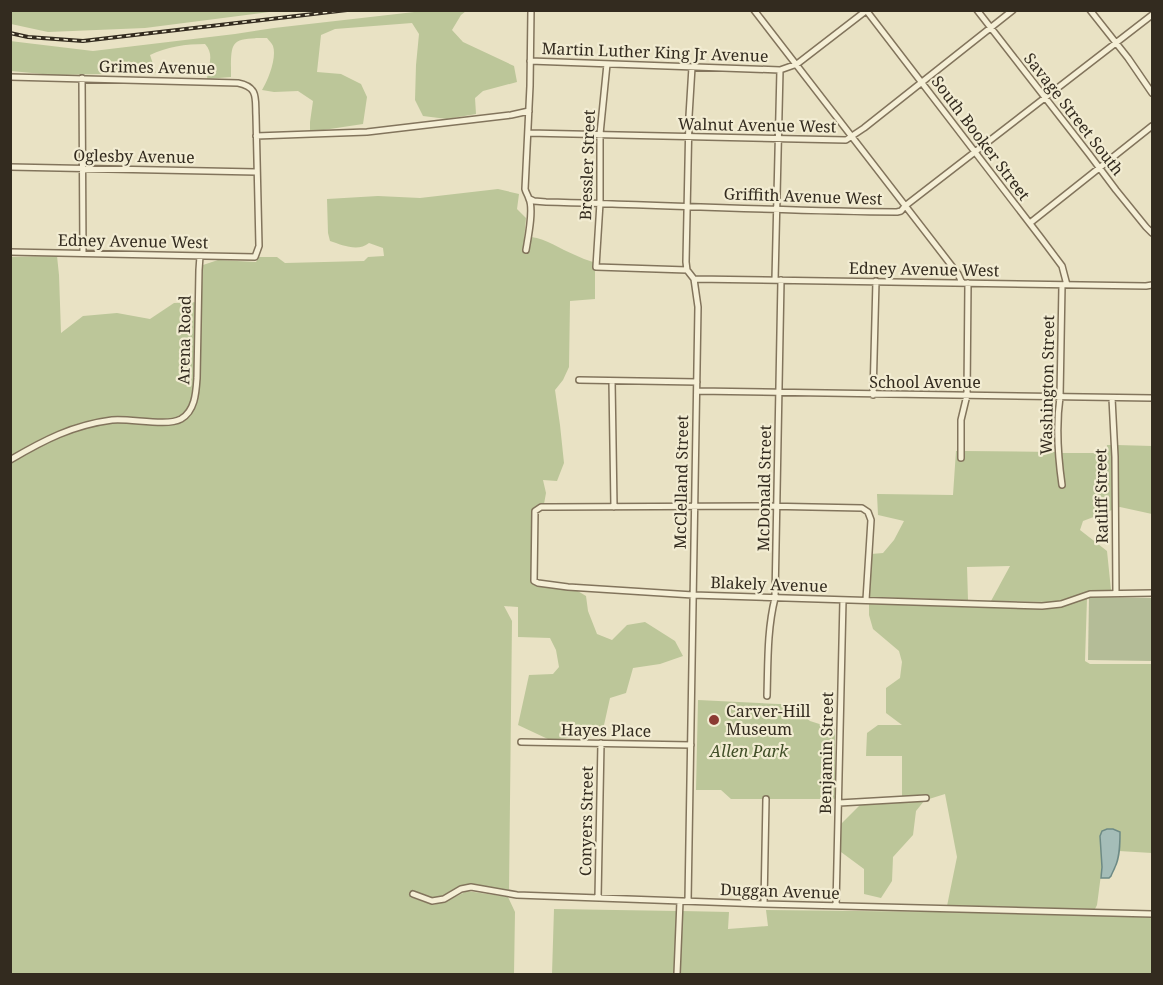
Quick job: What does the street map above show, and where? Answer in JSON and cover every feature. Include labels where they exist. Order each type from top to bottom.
[{"type":"street","points":[[530,61],[531,10]]},
{"type":"street","points":[[754,10],[965,283],[966,395],[962,420],[961,458]]},
{"type":"street","name":"Savage Street South","points":[[977,10],[1152,233]]},
{"type":"street","name":"Walnut Avenue West","points":[[528,133],[846,140],[1013,10]]},
{"type":"street","points":[[1090,10],[1152,93]]},
{"type":"street","name":"Martin Luther King Jr Avenue","points":[[526,250],[530,216],[530,199],[525,189],[530,61],[780,70],[797,64],[866,11]]},
{"type":"street","name":"South Booker Street","points":[[866,11],[1062,266],[1064,285]]},
{"type":"street","name":"Griffith Avenue West","points":[[530,199],[546,202],[901,211],[1152,15]]},
{"type":"street","name":"Bressler Street","points":[[607,64],[600,135],[600,203],[596,267],[687,270]]},
{"type":"street","points":[[692,67],[686,258],[687,270],[694,279]]},
{"type":"street","name":"McDonald Street","points":[[767,696],[768,635],[775,598],[780,393],[776,209],[780,70]]},
{"type":"street","name":"Grimes Avenue","points":[[10,77],[246,84],[252,88],[255,96],[256,136]]},
{"type":"street","points":[[82,78],[83,253]]},
{"type":"street","points":[[257,172],[256,136],[367,132],[511,116],[529,111]]},
{"type":"street","points":[[1029,223],[1152,126]]},
{"type":"street","name":"Oglesby Avenue","points":[[10,167],[257,172]]},
{"type":"street","name":"Edney Avenue West","points":[[10,252],[255,258],[259,246],[257,172]]},
{"type":"street","name":"Arena Road","points":[[10,460],[47,439],[83,426],[115,420],[173,422],[183,418],[189,412],[197,387],[201,256]]},
{"type":"street","name":"Edney Avenue West","points":[[694,279],[1152,285]]},
{"type":"street","name":"McClelland Street","points":[[688,901],[698,307],[694,279]]},
{"type":"street","points":[[873,395],[876,281]]},
{"type":"street","name":"Washington Street","points":[[1062,485],[1058,408],[1064,285]]},
{"type":"street","points":[[579,380],[697,382]]},
{"type":"street","points":[[612,381],[614,507],[860,507],[868,513],[871,520],[866,600]]},
{"type":"street","name":"School Avenue","points":[[697,391],[1152,398]]},
{"type":"street","name":"Ratliff Street","points":[[1112,398],[1116,593]]},
{"type":"street","name":"Blakely Avenue","points":[[614,507],[541,507],[537,509],[535,513],[534,581],[568,587],[693,595],[1042,606],[1061,604],[1090,594],[1152,593]]},
{"type":"street","name":"Benjamin Street","points":[[836,906],[843,600]]},
{"type":"street","name":"Hayes Place","points":[[521,742],[691,745]]},
{"type":"street","name":"Conyers Street","points":[[598,898],[601,743]]},
{"type":"street","points":[[839,803],[926,798]]},
{"type":"street","points":[[764,904],[766,799]]},
{"type":"street","name":"Duggan Avenue","points":[[413,894],[432,902],[471,887],[517,895],[1152,914]]},
{"type":"street","points":[[677,975],[680,901]]},
{"type":"green space","points":[[11,10],[277,11],[145,28],[48,32],[11,24]]},
{"type":"green space","points":[[423,11],[466,11],[452,30],[463,42],[514,66],[517,82],[483,91],[475,98],[476,114],[447,119],[423,116],[415,100],[419,34],[412,23],[335,29],[321,35],[317,72],[341,74],[361,84],[367,97],[363,124],[310,132],[313,101],[298,91],[262,90],[274,57],[273,46],[267,38],[245,39],[235,44],[231,56],[231,77],[207,79],[210,52],[205,44],[176,46],[150,55],[156,73],[53,75],[11,71],[10,41],[93,51]]},
{"type":"green space","points":[[498,189],[519,194],[517,209],[526,218],[523,253],[529,253],[531,237],[537,238],[593,262],[595,271],[595,299],[570,301],[569,367],[555,390],[564,463],[557,481],[543,480],[546,493],[544,504],[540,504],[533,510],[532,584],[576,590],[586,596],[588,611],[597,634],[612,640],[627,625],[645,622],[675,641],[683,656],[660,664],[633,668],[626,693],[610,698],[602,734],[550,740],[518,725],[529,675],[553,674],[559,667],[556,650],[550,638],[518,637],[518,607],[504,606],[512,621],[509,891],[470,884],[438,898],[411,891],[410,897],[433,905],[467,891],[508,897],[515,912],[514,974],[11,974],[10,257],[57,256],[61,333],[83,316],[117,313],[150,319],[174,303],[201,302],[203,265],[218,260],[256,262],[259,257],[277,257],[285,263],[364,261],[368,257],[384,256],[383,248],[369,243],[355,247],[330,241],[327,199],[378,196],[420,198]]},
{"type":"green space","points":[[1107,445],[1111,445],[1112,510],[1083,521],[1080,530],[1107,551],[1111,590],[1089,591],[1061,601],[991,601],[1010,566],[967,567],[968,600],[869,597],[871,554],[883,553],[894,540],[904,521],[878,515],[877,494],[953,495],[956,451],[959,451],[958,461],[963,462],[964,451],[1056,452],[1059,488],[1064,488],[1062,453],[1106,453]]},
{"type":"green space","points":[[1117,445],[1152,446],[1152,514],[1117,508]]},
{"type":"green space","points":[[1089,597],[1152,598],[1152,661],[1088,660]]},
{"type":"green space","points":[[1087,598],[1085,661],[1090,664],[1152,664],[1152,853],[1119,851],[1120,832],[1107,829],[1100,836],[1102,867],[1095,909],[947,906],[957,857],[945,794],[929,799],[928,795],[902,796],[902,756],[866,756],[867,733],[878,725],[902,725],[886,713],[886,688],[900,678],[902,662],[899,651],[873,629],[869,604],[1042,609],[1062,607]]},
{"type":"green space","name":"Allen Park","points":[[698,700],[800,705],[800,713],[810,721],[835,729],[835,799],[731,799],[721,790],[696,790]]},
{"type":"green space","points":[[924,801],[916,811],[913,835],[893,857],[892,881],[881,898],[864,894],[864,869],[841,852],[841,824],[861,804]]},
{"type":"green space","points":[[554,909],[677,911],[674,974],[552,974]]},
{"type":"green space","points":[[766,910],[1152,917],[1152,974],[680,974],[682,911],[729,912],[728,929],[768,926]]},
{"type":"water","points":[[1107,829],[1120,832],[1119,850],[1117,863],[1111,876],[1101,878],[1100,836],[1102,831]]},
{"type":"railway","points":[[10,33],[28,37],[83,41],[347,10]]},
{"type":"place","name":"Carver-Hill Museum","points":[[714,720]]}]
